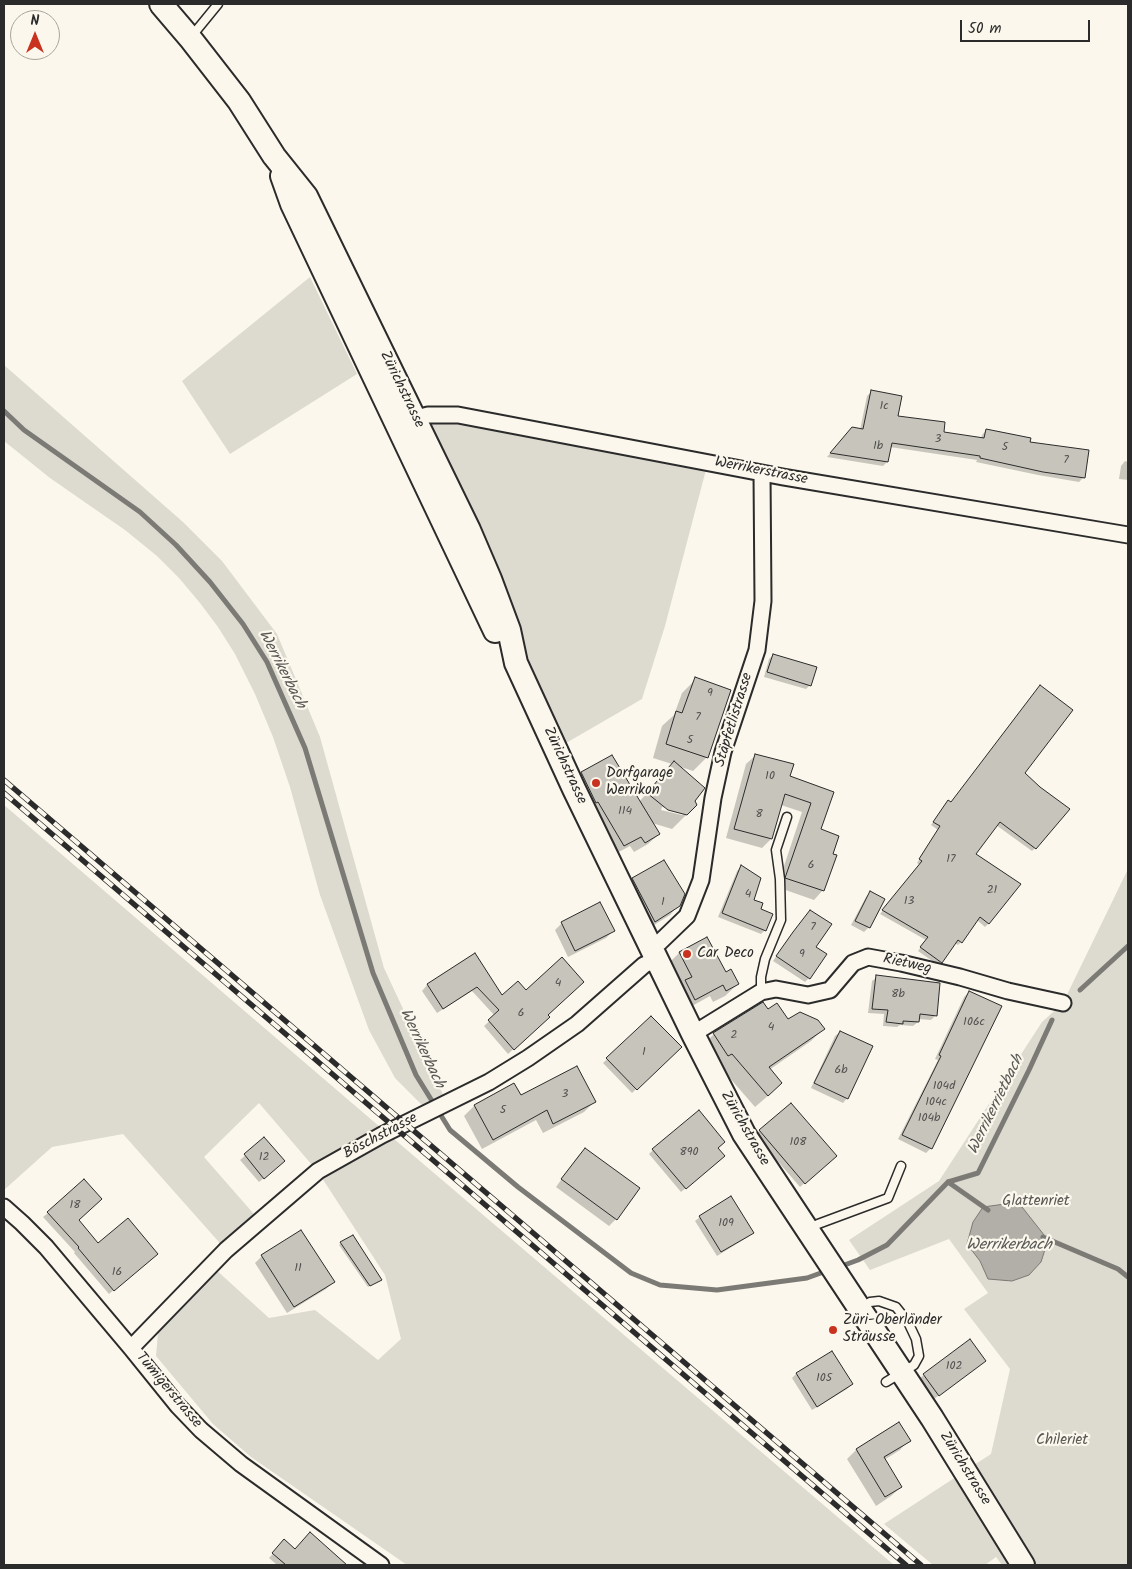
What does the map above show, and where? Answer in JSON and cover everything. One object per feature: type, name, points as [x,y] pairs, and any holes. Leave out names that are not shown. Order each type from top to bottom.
[{"type":"main road","name":"Zürichstrasse","points":[[161,4],[239,101],[274,156],[292,204],[405,421],[502,646],[516,663],[574,789],[693,1034],[744,1134],[859,1309],[894,1377],[961,1464],[1023,1565]]},
{"type":"street","name":"Werrikerstrasse","points":[[405,421],[428,415],[458,415],[762,473],[1128,535]]},
{"type":"street","name":"Stäpfetlistrasse","points":[[654,953],[660,942],[687,916],[701,880],[713,798],[723,752],[757,650],[763,601],[762,473]]},
{"type":"street","name":"Böschstrasse","points":[[132,1348],[226,1250],[318,1171],[382,1135],[489,1082],[528,1058],[577,1024],[644,965],[654,953]]},
{"type":"street","name":"Rietweg","points":[[693,1034],[761,992],[776,989],[808,995],[830,990],[853,963],[868,957],[901,963],[1008,991],[1063,1003]]},
{"type":"street","name":"Tumigerstrasse","points":[[4,1207],[46,1247],[132,1348],[178,1406],[201,1430],[240,1464],[381,1565]]},
{"type":"lane","points":[[190,38],[218,4]]},
{"type":"lane","points":[[761,992],[761,977],[781,920],[780,879],[776,850],[787,817]]},
{"type":"lane","points":[[808,1230],[818,1224],[888,1198],[901,1166]]},
{"type":"lane","points":[[859,1309],[870,1302],[879,1301],[896,1307],[908,1322],[916,1339],[919,1356],[914,1365],[894,1377]]},
{"type":"green space","points":[[310,277],[357,374],[230,454],[182,381]]},
{"type":"green space","points":[[4,365],[183,522],[222,561],[277,634],[320,737],[384,968],[447,1103],[429,1112],[395,1078],[369,1030],[320,895],[290,787],[273,737],[255,694],[235,654],[200,603],[157,556],[125,530],[50,478],[4,441]]},
{"type":"green space","points":[[428,415],[708,462],[665,626],[642,699],[554,750],[415,418]]},
{"type":"green space","points":[[4,805],[894,1565],[407,1565],[251,1457],[213,1424],[156,1356],[158,1333],[214,1268],[269,1318],[315,1310],[378,1360],[401,1339],[385,1275],[322,1178],[387,1140],[374,1129],[312,1165],[259,1103],[204,1157],[260,1221],[226,1250],[123,1134],[52,1147],[4,1190]]},
{"type":"green space","points":[[1128,869],[1128,1565],[1002,1565],[996,1557],[985,1565],[933,1565],[884,1524],[991,1454],[1010,1369],[964,1309],[988,1293],[949,1239],[870,1270],[849,1240],[939,1181],[1042,1022],[1063,1003]]},
{"type":"water","name":"Werrikerbach","points":[[1005,1204],[1022,1207],[1048,1240],[1041,1262],[1029,1275],[1012,1281],[988,1279],[980,1261],[967,1244],[973,1222],[983,1207]]},
{"type":"building","points":[[871,390],[902,396],[898,416],[945,422],[944,432],[984,438],[986,429],[1031,438],[1030,442],[1089,450],[1085,478],[1043,472],[980,458],[980,456],[892,443],[888,462],[830,453],[852,427],[863,429]]},
{"type":"building","points":[[773,654],[817,667],[811,686],[767,672]]},
{"type":"building","points":[[695,677],[731,690],[708,758],[666,744],[676,711],[682,713]]},
{"type":"building","points":[[1040,685],[1073,710],[1025,773],[1040,787],[1070,809],[1036,849],[1000,822],[976,854],[1021,884],[989,924],[980,917],[962,943],[958,940],[942,963],[920,947],[928,937],[882,910],[922,861],[919,859],[940,826],[933,822],[948,800],[951,802]]},
{"type":"building","points":[[755,754],[794,764],[790,776],[834,792],[821,829],[839,836],[833,854],[837,855],[824,891],[785,878],[811,803],[785,794],[772,839],[734,829]]},
{"type":"building","points":[[612,755],[660,834],[645,843],[641,837],[624,846],[598,802],[596,803],[581,772]]},
{"type":"building","points":[[674,761],[705,788],[695,801],[697,805],[687,815],[668,810],[647,793]]},
{"type":"building","points":[[664,860],[685,894],[680,906],[655,922],[632,878]]},
{"type":"building","points":[[741,865],[761,878],[754,900],[763,903],[761,909],[773,914],[766,931],[722,913]]},
{"type":"building","points":[[870,891],[885,899],[870,928],[855,921]]},
{"type":"building","points":[[600,902],[615,931],[575,951],[561,922]]},
{"type":"building","points":[[810,910],[832,924],[816,947],[827,954],[810,979],[776,956]]},
{"type":"building","points":[[707,937],[726,972],[731,969],[739,984],[726,991],[723,985],[695,1000],[685,980],[692,977],[679,952]]},
{"type":"building","points":[[475,953],[502,995],[518,981],[526,990],[562,957],[584,982],[514,1050],[488,1020],[499,1010],[477,987],[443,1009],[427,984]]},
{"type":"building","points":[[876,975],[940,983],[937,1016],[920,1014],[919,1022],[903,1021],[903,1024],[886,1022],[888,1010],[872,1009]]},
{"type":"building","points":[[969,991],[1002,1006],[932,1149],[902,1135],[941,1056],[939,1055]]},
{"type":"building","points":[[763,1002],[768,1009],[777,1003],[788,1019],[800,1012],[818,1020],[825,1029],[769,1067],[782,1083],[768,1096],[732,1054],[728,1056],[713,1033]]},
{"type":"building","points":[[651,1016],[682,1047],[637,1090],[606,1058]]},
{"type":"building","points":[[840,1031],[873,1046],[848,1099],[814,1083]]},
{"type":"building","points":[[577,1066],[596,1102],[553,1124],[547,1110],[493,1140],[474,1105],[514,1083],[521,1095]]},
{"type":"building","points":[[791,1103],[837,1156],[805,1184],[759,1130]]},
{"type":"building","points":[[699,1110],[725,1142],[718,1148],[725,1156],[686,1189],[652,1149]]},
{"type":"building","points":[[264,1137],[285,1161],[264,1179],[244,1154]]},
{"type":"building","points":[[585,1148],[640,1188],[617,1220],[561,1179]]},
{"type":"building","points":[[84,1179],[102,1199],[79,1220],[98,1243],[128,1218],[158,1254],[114,1291],[79,1247],[47,1212]]},
{"type":"building","points":[[731,1196],[754,1233],[721,1252],[699,1216]]},
{"type":"building","points":[[301,1230],[335,1282],[294,1307],[261,1255]]},
{"type":"building","points":[[353,1235],[382,1280],[370,1286],[340,1242]]},
{"type":"building","points":[[970,1339],[986,1361],[939,1396],[923,1374]]},
{"type":"building","points":[[832,1351],[853,1384],[817,1407],[796,1373]]},
{"type":"building","points":[[899,1422],[911,1441],[884,1457],[902,1487],[885,1497],[856,1449]]},
{"type":"building","points":[[310,1532],[347,1565],[286,1565],[272,1553],[284,1539],[295,1549]]},
{"type":"waterway","name":"Werrikerbach","points":[[4,411],[24,430],[140,512],[176,545],[210,582],[243,624],[267,662],[305,748],[373,973],[416,1075],[450,1130],[518,1187],[631,1273],[660,1285],[717,1290],[807,1278],[829,1270]]},
{"type":"waterway","name":"Werrikerrietbach","points":[[1080,990],[1128,946]]},
{"type":"waterway","name":"Werrikerrietbach","points":[[839,1267],[858,1260],[887,1245],[948,1182],[978,1173],[1052,1020]]},
{"type":"waterway","name":"Werrikerbach","points":[[948,1182],[988,1210]]},
{"type":"waterway","name":"Werrikerbach","points":[[1043,1237],[1118,1269],[1128,1277]]},
{"type":"railway","points":[[4,780],[921,1565]]},
{"type":"railway","points":[[4,793],[906,1565]]},
{"type":"place","name":"Dorfgarage Werrikon","points":[[596,783]]},
{"type":"place","name":"Car Deco","points":[[687,954]]},
{"type":"place","name":"Züri-Oberländer Sträusse","points":[[833,1330]]},
{"type":"park label","name":"Glattenriet","points":[[1036,1202]]},
{"type":"park label","name":"Chileriet","points":[[1062,1441]]}]
